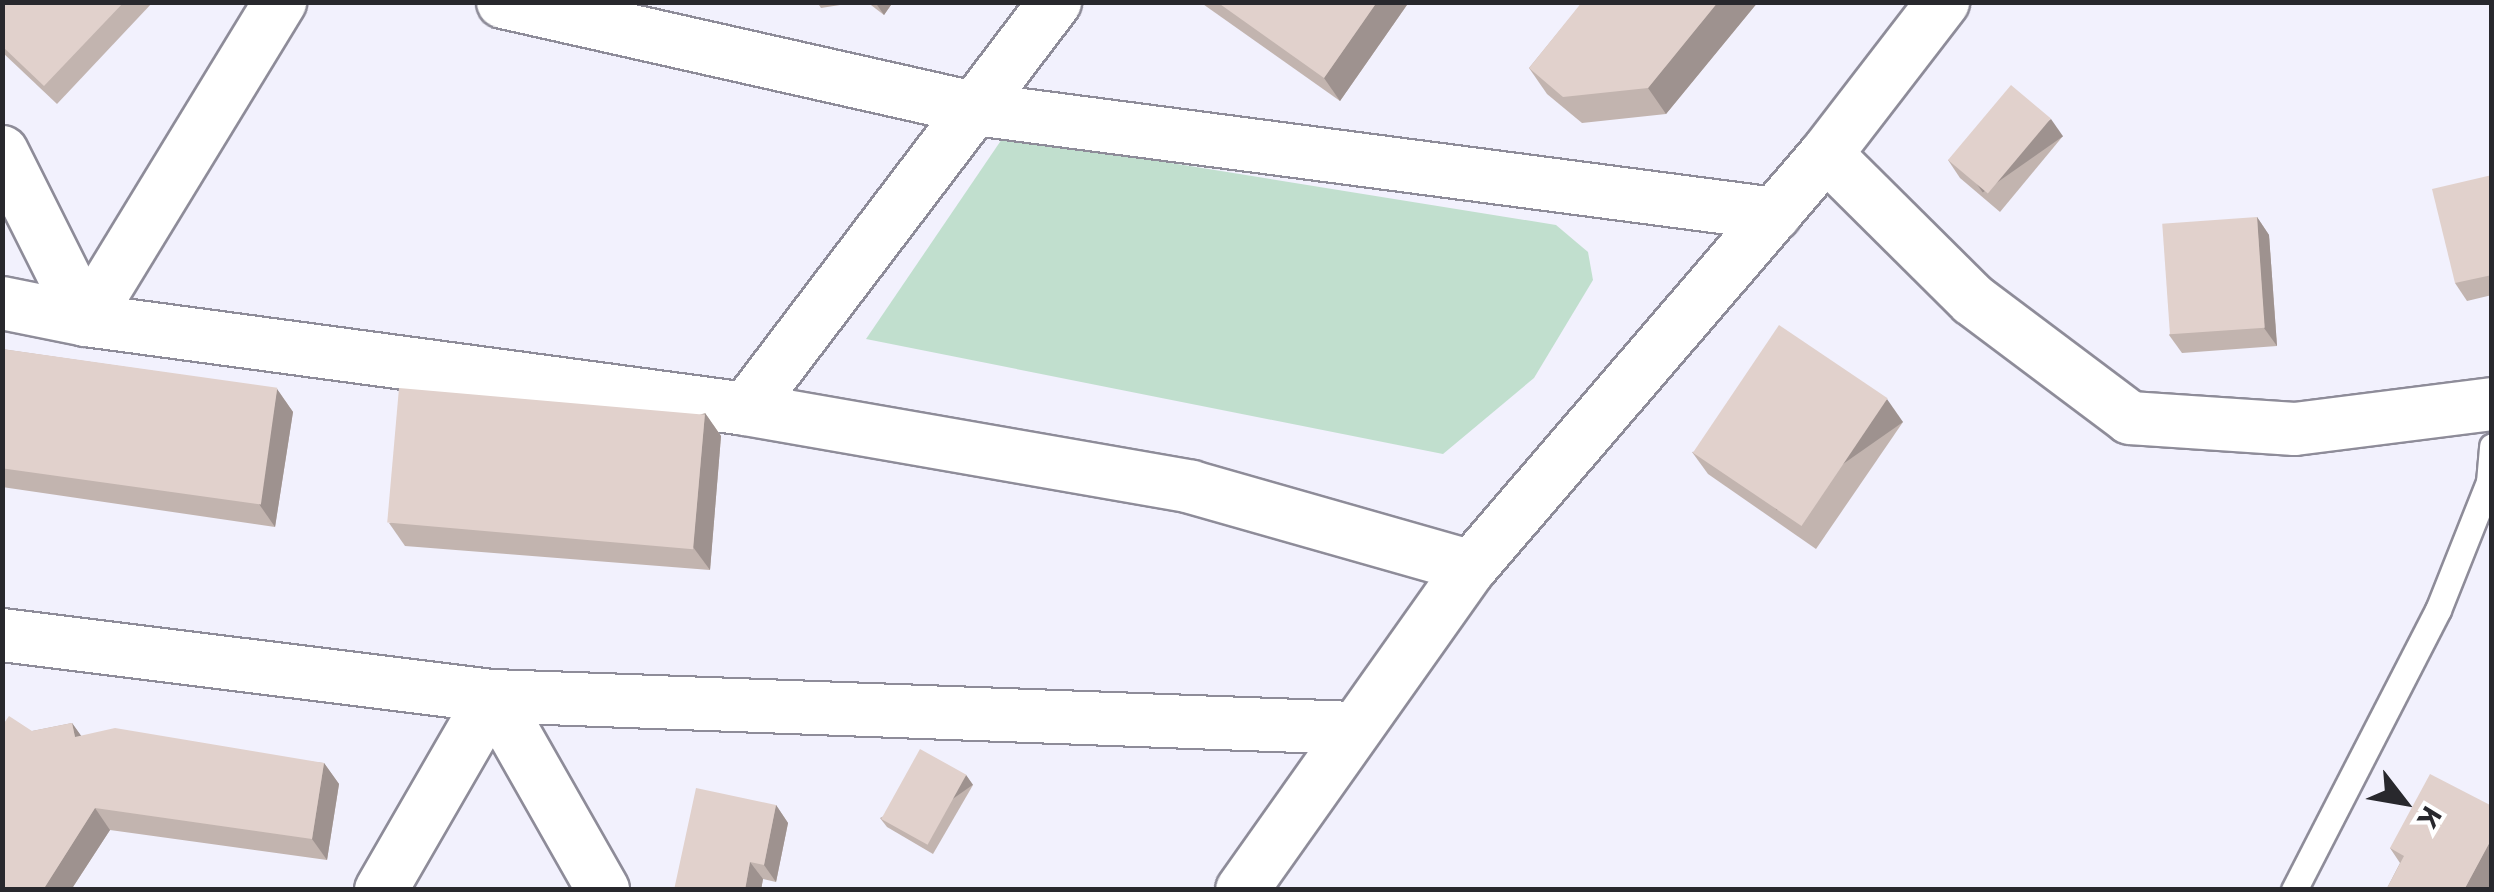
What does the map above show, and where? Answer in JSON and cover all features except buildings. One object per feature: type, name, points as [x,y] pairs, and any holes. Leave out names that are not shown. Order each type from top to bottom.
[{"type":"street","points":[[86,320],[280,2]]},
{"type":"street","points":[[503,2],[976,109],[1775,214]]},
{"type":"street","points":[[746,409],[1055,2]]},
{"type":"street","points":[[1265,881],[1356,728],[1471,567],[1826,154],[1944,2]]},
{"type":"street","points":[[2,152],[86,320]]},
{"type":"street","points":[[1826,154],[1972,300],[2130,418],[2295,428],[2492,404]]},
{"type":"street","points":[[2,302],[86,320],[746,409],[1192,487],[1471,567]]},
{"type":"street","points":[[2,635],[493,696],[1356,728]]},
{"type":"street","points":[[381,890],[493,696]]},
{"type":"street","points":[[493,696],[603,890]]},
{"type":"lane","points":[[2294,890],[2438,610],[2488,482],[2492,446]]},
{"type":"green space","points":[[1004,136],[1556,225],[1588,252],[1593,280],[1534,378],[1443,454],[866,339]]}]
